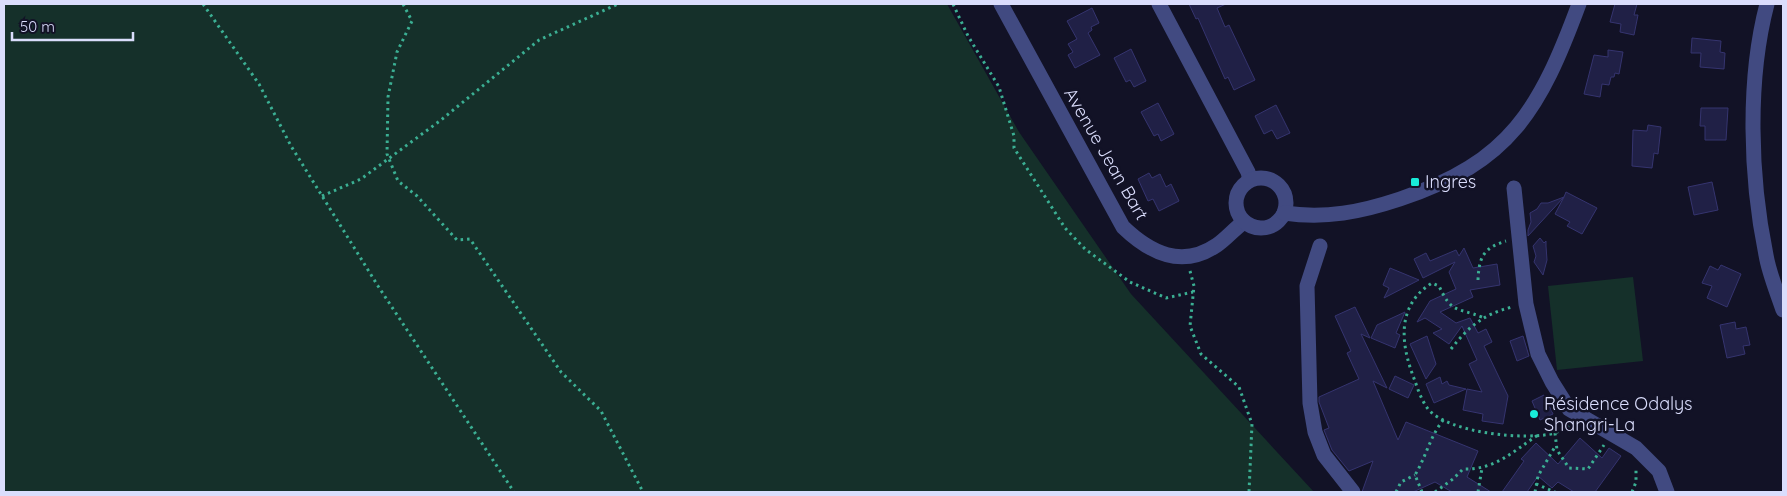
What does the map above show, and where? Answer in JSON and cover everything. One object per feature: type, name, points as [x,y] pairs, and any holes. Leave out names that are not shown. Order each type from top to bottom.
[{"type":"street","name":"Avenue Jean Bart","points":[[1000,4],[1123,227],[1155,252],[1186,256],[1204,252],[1218,244],[1244,222]]},
{"type":"street","points":[[1159,4],[1248,172],[1250,180]]},
{"type":"street","points":[[1284,213],[1310,217],[1363,211],[1426,190],[1477,164],[1510,135],[1545,87],[1579,4]]},
{"type":"street","points":[[1767,4],[1758,38],[1755,187],[1766,256],[1783,310]]},
{"type":"street","points":[[1267,179],[1281,188],[1285,196],[1284,213],[1276,224],[1257,228],[1244,222],[1239,215],[1236,199],[1239,192],[1250,180],[1267,179]]},
{"type":"street","points":[[1514,188],[1526,304],[1538,354],[1552,382],[1569,409],[1583,419],[1636,448],[1659,471],[1667,492]]},
{"type":"street","points":[[1320,246],[1307,286],[1310,403],[1315,432],[1324,455],[1353,492]]},
{"type":"path","points":[[202,4],[259,84],[291,146],[322,196],[451,400],[514,492]]},
{"type":"path","points":[[403,4],[412,21],[397,52],[388,97],[387,154],[398,181],[418,196],[457,240],[470,239],[561,372],[601,411],[643,492]]},
{"type":"path","points":[[322,196],[361,179],[389,159],[441,120],[538,40],[618,4]]},
{"type":"path","points":[[953,4],[968,36],[999,87],[1014,136],[1014,148],[1066,228],[1085,249],[1130,282],[1166,298],[1193,292]]},
{"type":"path","points":[[1478,280],[1478,262],[1490,246],[1519,237]]},
{"type":"path","points":[[1186,256],[1194,286],[1190,326],[1201,354],[1239,387],[1252,424],[1248,492]]},
{"type":"path","points":[[1482,317],[1455,310],[1445,298],[1439,286],[1432,283],[1417,292],[1406,316],[1404,342],[1408,362],[1428,409],[1452,424],[1488,434],[1513,436],[1555,433],[1583,419]]},
{"type":"path","points":[[1451,349],[1482,317],[1494,311],[1526,304]]},
{"type":"path","points":[[1396,492],[1401,482],[1415,475],[1424,461],[1433,432],[1444,419]]},
{"type":"path","points":[[1555,433],[1557,450],[1569,468],[1588,469],[1611,435]]},
{"type":"path","points":[[1435,492],[1463,469],[1482,468],[1493,465],[1541,434]]},
{"type":"path","points":[[1534,492],[1538,476],[1556,445]]},
{"type":"path","points":[[1478,492],[1482,468]]},
{"type":"path","points":[[1415,475],[1422,492]]},
{"type":"path","points":[[1536,484],[1555,492]]},
{"type":"green space","points":[[4,4],[947,4],[1019,132],[1131,294],[1314,492],[4,492]]},
{"type":"green space","points":[[1633,277],[1643,361],[1557,370],[1548,286]]},
{"type":"building","points":[[1189,4],[1226,4],[1217,8],[1225,27],[1229,25],[1255,80],[1234,90],[1228,77],[1225,79],[1198,18],[1196,19]]},
{"type":"building","points":[[1615,4],[1637,4],[1634,15],[1638,15],[1634,35],[1620,32],[1621,24],[1610,22]]},
{"type":"building","points":[[1092,8],[1099,23],[1091,27],[1092,30],[1088,33],[1100,55],[1075,68],[1068,55],[1073,52],[1068,44],[1077,39],[1067,21]]},
{"type":"building","points":[[1692,38],[1721,41],[1720,52],[1725,53],[1724,69],[1700,67],[1701,53],[1691,53]]},
{"type":"building","points":[[1131,49],[1146,81],[1134,87],[1130,80],[1126,82],[1114,58]]},
{"type":"building","points":[[1608,50],[1623,52],[1619,74],[1615,73],[1614,77],[1611,77],[1609,85],[1602,84],[1600,97],[1584,94],[1594,55],[1608,57]]},
{"type":"building","points":[[1158,103],[1174,134],[1161,141],[1158,134],[1154,136],[1141,112]]},
{"type":"building","points":[[1276,105],[1290,133],[1277,139],[1272,130],[1264,134],[1255,116]]},
{"type":"building","points":[[1701,108],[1728,108],[1726,140],[1705,140],[1705,126],[1700,126]]},
{"type":"building","points":[[1648,125],[1661,127],[1658,154],[1654,153],[1652,168],[1632,166],[1633,130],[1647,131]]},
{"type":"building","points":[[1149,173],[1152,178],[1160,174],[1166,187],[1171,184],[1179,201],[1159,211],[1153,199],[1148,201],[1138,179]]},
{"type":"building","points":[[1712,182],[1718,210],[1694,215],[1688,187]]},
{"type":"building","points":[[1566,192],[1597,208],[1582,234],[1567,226],[1570,222],[1555,214]]},
{"type":"building","points":[[1564,197],[1528,236],[1531,222],[1530,213],[1537,209],[1541,203],[1548,203]]},
{"type":"building","points":[[1540,238],[1544,243],[1546,241],[1547,260],[1543,275],[1534,262],[1536,256],[1533,246]]},
{"type":"building","points":[[1464,248],[1473,268],[1497,264],[1500,285],[1470,290],[1473,297],[1440,312],[1456,323],[1470,318],[1478,333],[1486,329],[1492,342],[1484,346],[1508,396],[1503,424],[1482,421],[1483,414],[1463,410],[1467,389],[1482,392],[1469,364],[1477,360],[1462,326],[1449,344],[1433,333],[1442,329],[1425,318],[1417,322],[1430,301],[1456,289],[1449,272],[1455,262],[1423,278],[1414,259],[1426,253],[1430,261],[1456,250],[1459,256]]},
{"type":"building","points":[[1721,265],[1741,274],[1727,307],[1707,298],[1712,286],[1702,283],[1710,266],[1718,270]]},
{"type":"building","points":[[1390,268],[1419,280],[1384,298],[1389,288],[1383,285]]},
{"type":"building","points":[[1355,307],[1370,338],[1361,334],[1387,388],[1373,381],[1398,440],[1406,422],[1478,451],[1467,477],[1491,492],[1452,492],[1435,482],[1413,492],[1362,492],[1373,461],[1349,471],[1332,450],[1324,430],[1329,428],[1319,402],[1319,397],[1359,379],[1347,353],[1351,351],[1335,316]]},
{"type":"building","points":[[1405,312],[1396,333],[1400,335],[1395,348],[1371,338],[1377,325]]},
{"type":"building","points":[[1735,322],[1736,329],[1746,327],[1750,345],[1743,346],[1745,354],[1727,358],[1720,325]]},
{"type":"building","points":[[1427,336],[1436,364],[1426,379],[1410,344]]},
{"type":"building","points":[[1523,336],[1529,356],[1517,361],[1510,341]]},
{"type":"building","points":[[1395,376],[1414,385],[1408,398],[1389,389]]},
{"type":"building","points":[[1440,377],[1442,384],[1447,381],[1449,385],[1466,389],[1434,403],[1426,384]]},
{"type":"building","points":[[1544,395],[1553,414],[1540,420],[1532,401]]},
{"type":"building","points":[[1580,438],[1602,458],[1609,448],[1621,456],[1595,492],[1574,492],[1558,482],[1552,488],[1538,476],[1527,492],[1502,492],[1524,461],[1521,459],[1536,443],[1558,464]]},
{"type":"place","name":"Ingres","points":[[1415,182]]},
{"type":"place","name":"Résidence Odalys Shangri-La","points":[[1534,414]]}]
